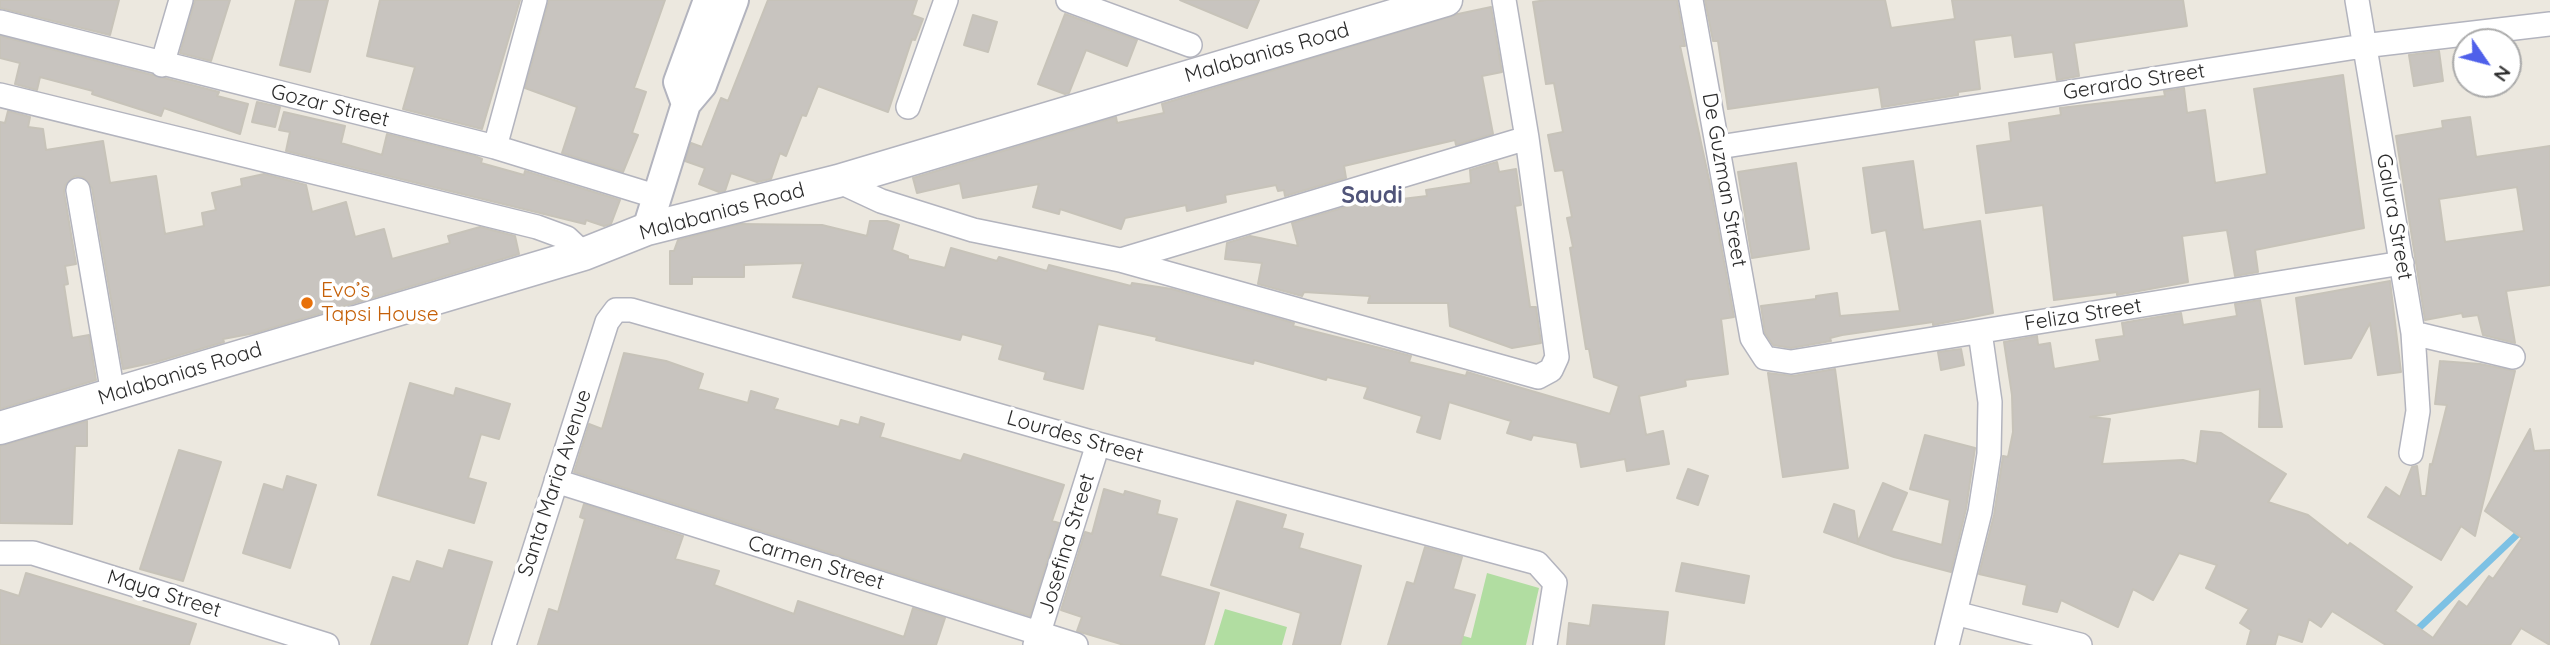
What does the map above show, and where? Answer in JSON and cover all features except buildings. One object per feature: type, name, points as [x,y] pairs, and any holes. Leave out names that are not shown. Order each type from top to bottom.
[{"type":"main road","name":"Malabanias Road","points":[[0,428],[584,254],[647,229],[838,181],[1447,0]]},
{"type":"street","points":[[162,65],[181,0]]},
{"type":"street","points":[[495,146],[535,0]]},
{"type":"street","points":[[686,104],[678,82],[708,0]]},
{"type":"street","points":[[647,229],[686,104],[702,85],[734,0]]},
{"type":"street","points":[[908,107],[946,0]]},
{"type":"street","points":[[1068,0],[1190,45]]},
{"type":"street","points":[[838,181],[881,201],[973,230],[1121,260],[1538,377],[1552,370],[1557,357],[1527,138],[1504,0]]},
{"type":"street","name":"De Guzman Street","points":[[1691,0],[1752,338],[1765,358]]},
{"type":"street","name":"Galura Street","points":[[2357,0],[2413,333],[2418,411],[2411,453]]},
{"type":"street","name":"Gozar Street","points":[[0,22],[162,65],[495,146],[658,197]]},
{"type":"street","name":"Gerardo Street","points":[[1718,147],[2363,46],[2550,24]]},
{"type":"street","points":[[0,95],[537,227],[567,238],[584,254]]},
{"type":"street","points":[[1121,260],[1527,138]]},
{"type":"street","points":[[78,190],[113,394]]},
{"type":"street","name":"Feliza Street","points":[[1765,358],[1791,362],[2402,263]]},
{"type":"street","name":"Lourdes Street","points":[[607,321],[616,310],[631,310],[1098,444],[1537,563],[1548,571],[1555,583],[1545,645]]},
{"type":"street","name":"Santa Maria Avenue","points":[[504,645],[607,321]]},
{"type":"street","points":[[1947,645],[1980,512],[1989,454],[1990,402],[1980,332]]},
{"type":"street","points":[[2413,333],[2512,357]]},
{"type":"street","name":"Josefina Street","points":[[1037,639],[1098,444]]},
{"type":"street","name":"Carmen Street","points":[[556,481],[1037,639],[1076,645]]},
{"type":"street","name":"Maya Street","points":[[0,553],[33,554],[327,645]]},
{"type":"street","points":[[1955,613],[2080,645]]},
{"type":"green space","points":[[1487,573],[1539,588],[1526,645],[1450,645],[1446,631],[1471,638]]},
{"type":"green space","points":[[1225,609],[1287,627],[1282,645],[1214,645]]},
{"type":"waterway","points":[[2401,645],[2523,529]]},
{"type":"place","name":"Evo’s Tapsi House","points":[[307,303]]},
{"type":"district","name":"Saudi","points":[[1372,196]]}]
